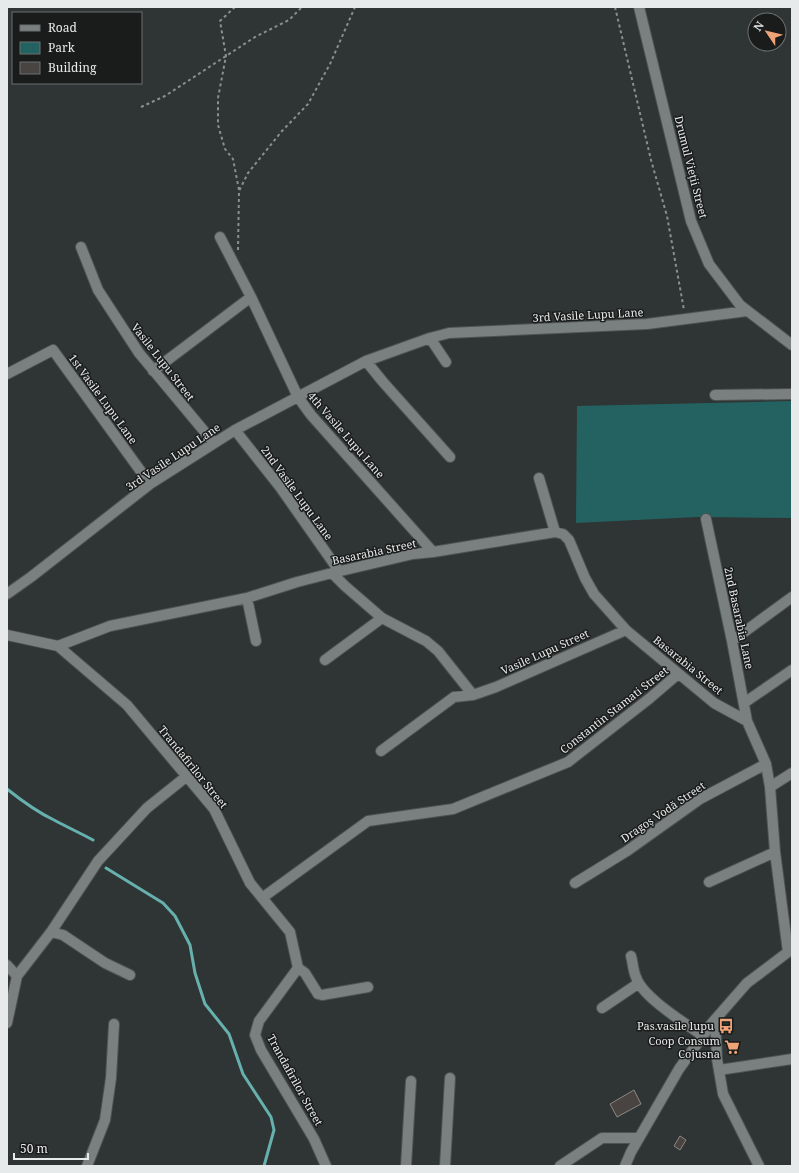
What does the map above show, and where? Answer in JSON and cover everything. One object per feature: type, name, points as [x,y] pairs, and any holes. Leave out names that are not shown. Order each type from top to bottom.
[{"type":"street","name":"Drumul Vieții Street","points":[[639,7],[691,221],[709,264],[740,305],[792,345]]},
{"type":"street","name":"4th Vasile Lupu Lane","points":[[220,237],[251,297],[298,397],[310,415],[433,552]]},
{"type":"street","name":"Vasile Lupu Street","points":[[81,247],[98,290],[104,301],[139,353],[214,443]]},
{"type":"street","points":[[154,371],[251,297]]},
{"type":"street","name":"3rd Vasile Lupu Lane","points":[[7,594],[150,484],[235,430],[366,361],[430,338],[449,333],[647,324],[747,311]]},
{"type":"street","points":[[430,338],[446,362]]},
{"type":"street","name":"1st Vasile Lupu Lane","points":[[7,374],[53,350],[150,484]]},
{"type":"street","points":[[366,361],[450,457]]},
{"type":"street","points":[[715,395],[792,394]]},
{"type":"street","name":"2nd Vasile Lupu Lane","points":[[235,430],[280,487],[336,572]]},
{"type":"street","points":[[539,478],[555,532]]},
{"type":"street","name":"2nd Basarabia Lane","points":[[706,519],[732,641],[747,721]]},
{"type":"street","name":"Basarabia Street","points":[[58,646],[110,626],[247,598],[297,582],[413,554],[555,532],[563,534],[569,540],[585,578],[594,594],[626,630],[714,703],[747,721]]},
{"type":"street","points":[[336,572],[344,586],[382,618],[426,641],[438,652],[473,695]]},
{"type":"street","points":[[732,641],[792,597]]},
{"type":"street","points":[[247,598],[256,641]]},
{"type":"street","points":[[325,660],[382,618]]},
{"type":"street","name":"Vasile Lupu Street","points":[[381,751],[454,697],[473,695],[496,687],[626,630]]},
{"type":"street","points":[[7,635],[58,646]]},
{"type":"street","name":"Trandafirilor Street","points":[[58,646],[127,705],[214,809],[250,883],[290,932],[298,968],[305,972],[318,994],[322,995],[368,987]]},
{"type":"street","points":[[744,703],[792,670]]},
{"type":"street","name":"Constantin Stamati Street","points":[[262,898],[368,821],[453,809],[568,762],[650,698],[678,674]]},
{"type":"street","points":[[625,1166],[639,1138],[679,1069],[715,1020],[746,983],[790,950],[775,852],[770,787],[766,764],[747,721]]},
{"type":"street","name":"Dragoș Vodă Street","points":[[575,882],[627,851],[700,799],[766,764]]},
{"type":"street","points":[[770,787],[792,773]]},
{"type":"street","points":[[7,1023],[17,976],[51,932],[98,861],[146,808],[187,776]]},
{"type":"street","points":[[709,882],[775,852]]},
{"type":"street","points":[[51,932],[63,935],[105,963],[130,975]]},
{"type":"street","points":[[631,956],[636,979],[644,990],[660,1005],[703,1036]]},
{"type":"street","points":[[7,965],[17,976]]},
{"type":"street","name":"Trandafirilor Street","points":[[298,968],[259,1021],[256,1035],[262,1050],[314,1139],[326,1166]]},
{"type":"street","points":[[602,1008],[639,983]]},
{"type":"street","points":[[715,1020],[719,1070],[723,1094],[759,1166]]},
{"type":"street","points":[[87,1166],[105,1120],[111,1078],[114,1024]]},
{"type":"street","points":[[719,1070],[792,1059]]},
{"type":"street","points":[[446,1166],[450,1078]]},
{"type":"street","points":[[406,1166],[406,1144],[411,1081]]},
{"type":"street","points":[[560,1166],[602,1138],[639,1138]]},
{"type":"path","points":[[235,7],[220,21],[226,56],[218,98],[218,125],[225,149],[233,159],[239,191],[238,272]]},
{"type":"path","points":[[142,107],[165,96],[256,37],[289,20],[302,7]]},
{"type":"path","points":[[239,191],[248,173],[282,131],[308,104],[330,64],[355,7]]},
{"type":"path","points":[[615,7],[651,160],[667,216],[686,319]]},
{"type":"green space","points":[[792,401],[792,518],[697,517],[576,523],[577,406]]},
{"type":"building","points":[[634,1090],[641,1104],[617,1117],[610,1104]]},
{"type":"building","points":[[680,1136],[686,1140],[680,1150],[674,1146]]},
{"type":"waterway","points":[[7,789],[42,813],[93,840]]},
{"type":"waterway","points":[[106,868],[163,903],[175,916],[190,945],[195,973],[205,1004],[229,1034],[243,1074],[271,1117],[274,1130],[264,1166]]},
{"type":"place","name":"Pas.vasile lupu","points":[[726,1026]]},
{"type":"place","name":"Coop Consum Cojusna","points":[[732,1047]]}]
